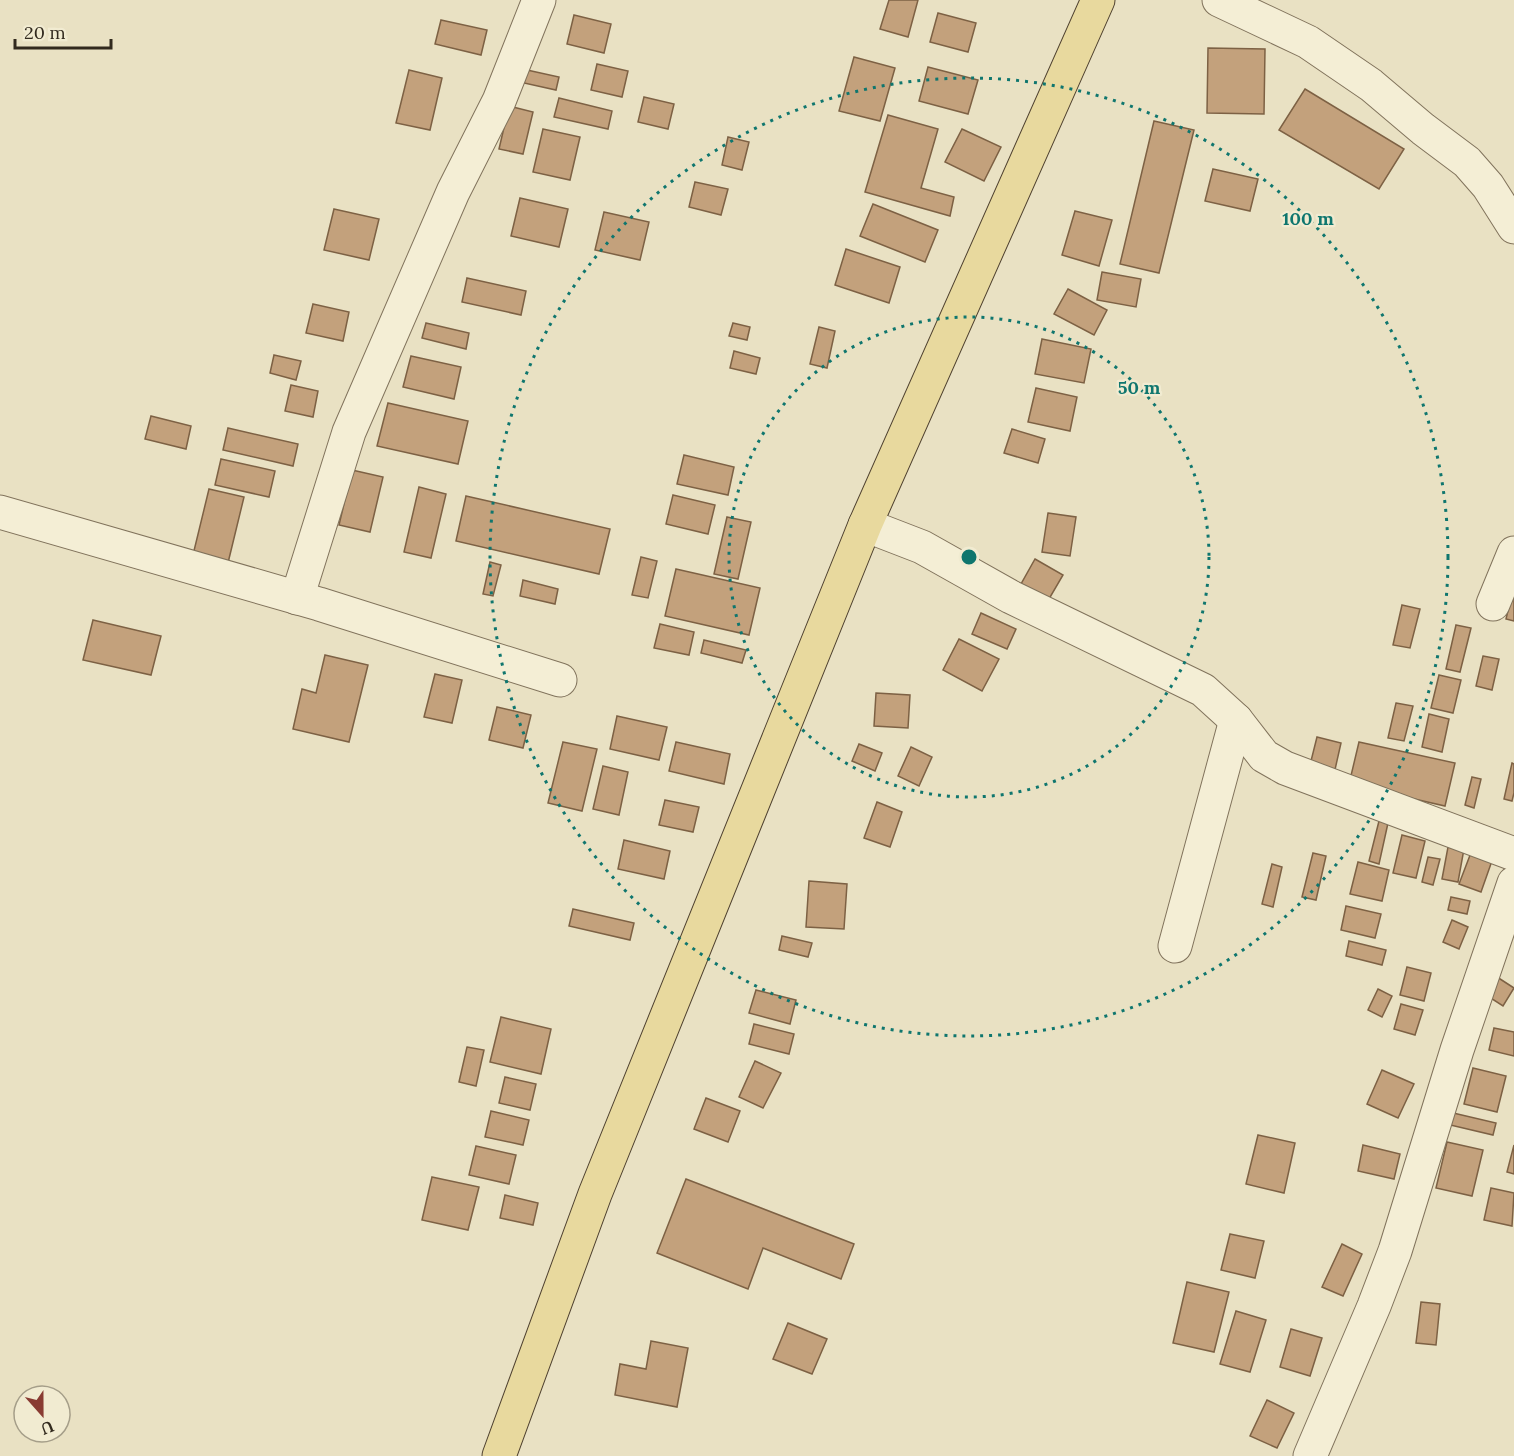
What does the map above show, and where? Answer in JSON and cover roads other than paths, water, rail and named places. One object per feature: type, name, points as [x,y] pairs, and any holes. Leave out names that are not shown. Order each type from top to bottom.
[{"type":"main road","points":[[499,1456],[595,1194],[864,525],[1098,0]]},
{"type":"street","points":[[297,598],[349,432],[453,192],[499,100],[539,0]]},
{"type":"street","points":[[1219,0],[1308,42],[1371,85],[1467,162],[1488,186],[1514,227]]},
{"type":"street","points":[[0,512],[319,604],[560,680]]},
{"type":"street","points":[[864,525],[922,547],[1011,597],[1203,690],[1236,720],[1264,756],[1285,768],[1514,854]]},
{"type":"street","points":[[1493,604],[1514,554]]},
{"type":"street","points":[[1175,946],[1236,720]]},
{"type":"street","points":[[1310,1456],[1395,1251],[1454,1061],[1514,883]]}]
